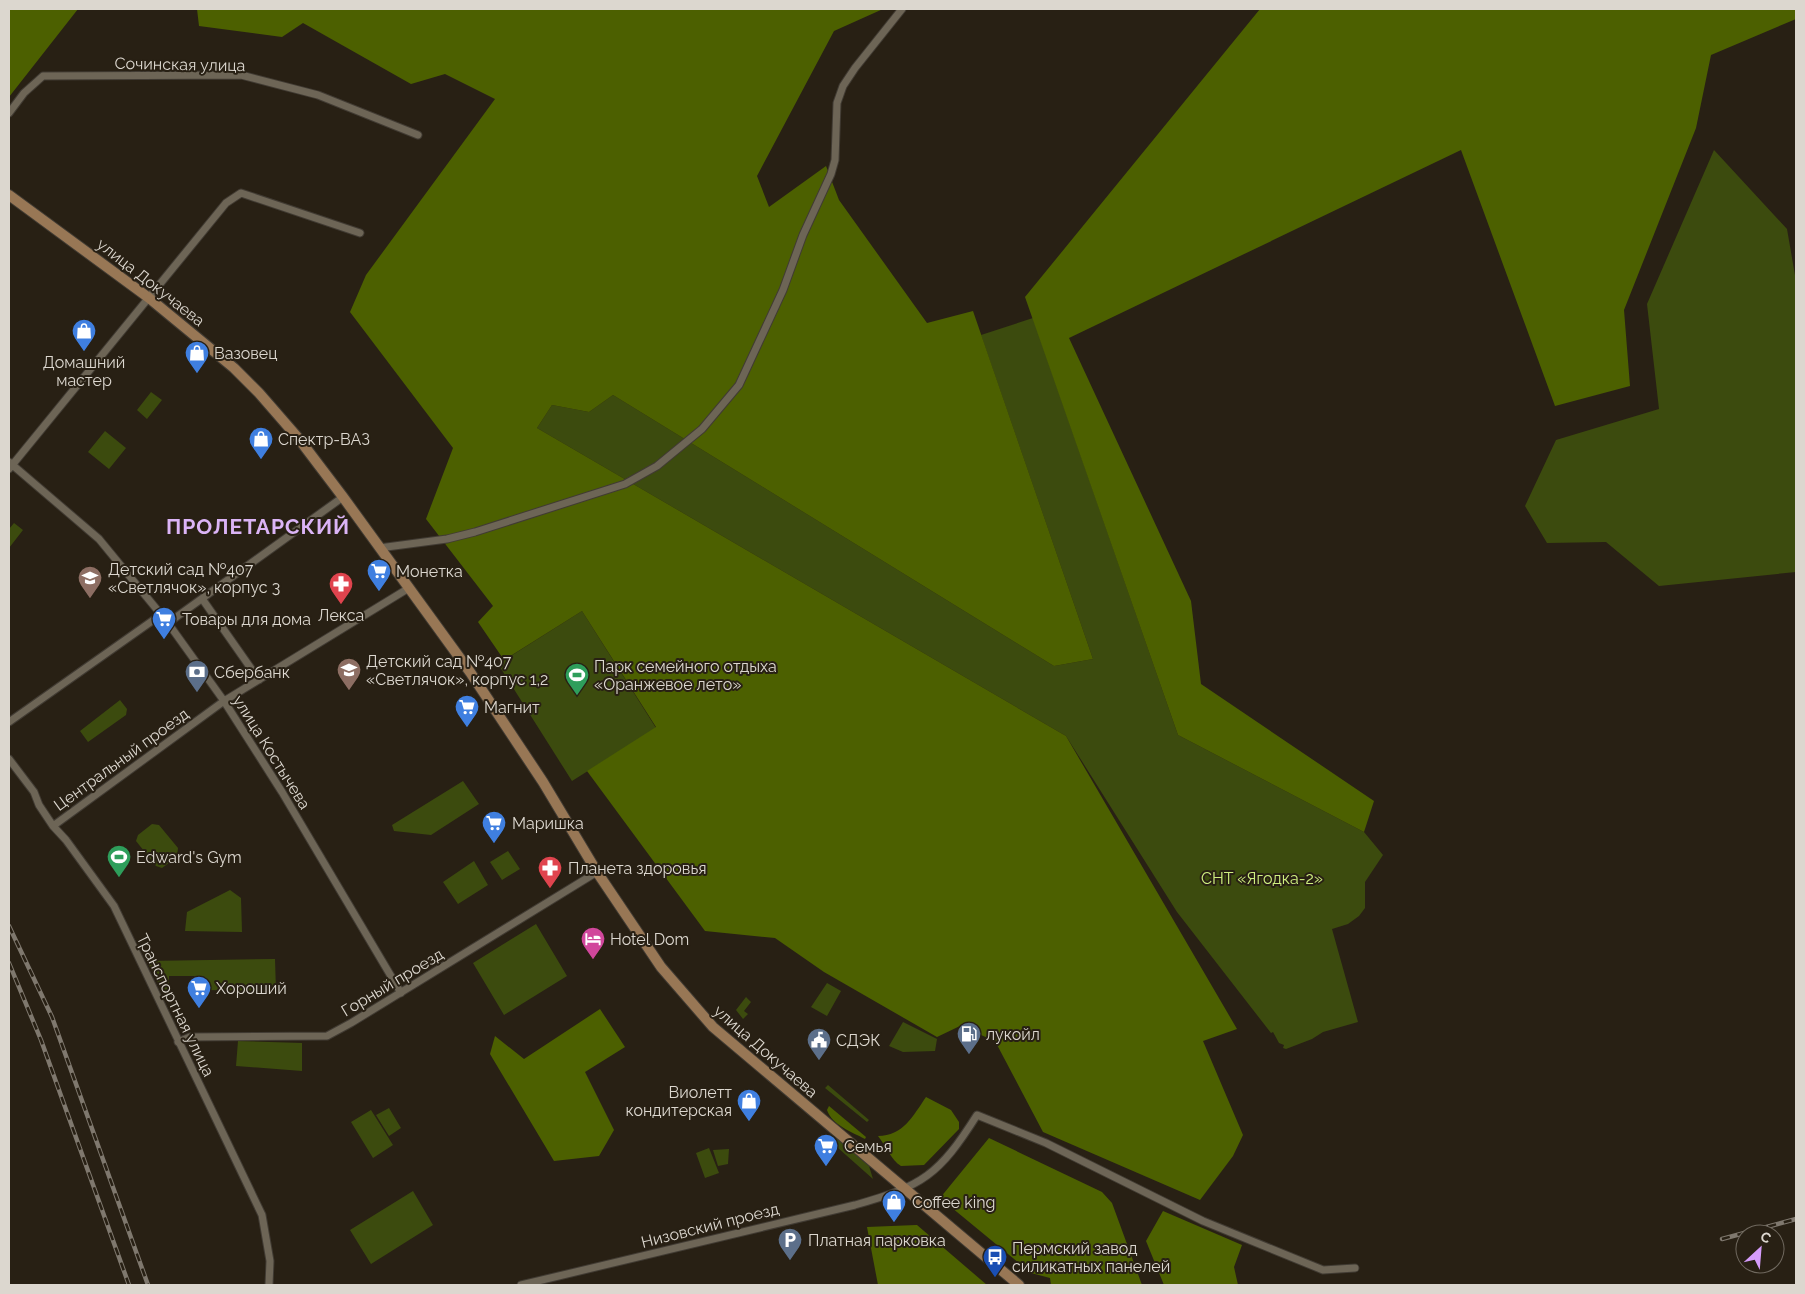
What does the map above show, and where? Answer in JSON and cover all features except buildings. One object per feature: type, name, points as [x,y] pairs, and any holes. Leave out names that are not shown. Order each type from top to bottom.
[{"type":"main road","name":"улица Докучаева","points":[[9,195],[149,298],[246,380],[299,439],[495,708],[544,782],[597,872],[661,967],[713,1027],[1019,1285]]},
{"type":"street","points":[[379,548],[447,539],[475,532],[625,484],[657,466],[702,429],[739,385],[783,290],[803,235],[831,174],[835,160],[837,103],[843,86],[902,9]]},
{"type":"street","name":"Сочинская улица","points":[[9,113],[24,93],[43,76],[241,75],[318,95],[418,135]]},
{"type":"street","points":[[10,465],[226,203],[241,193],[360,233]]},
{"type":"street","name":"улица Костычева","points":[[10,465],[99,539],[162,614],[224,701],[282,792],[401,993]]},
{"type":"street","points":[[168,623],[203,600],[343,497]]},
{"type":"street","name":"Центральный проезд","points":[[53,826],[224,701],[409,588]]},
{"type":"street","points":[[203,600],[259,680]]},
{"type":"street","points":[[9,722],[162,614]]},
{"type":"street","name":"Транспортная улица","points":[[9,759],[34,792],[39,805],[53,826],[66,840],[114,906],[262,1215],[270,1261],[269,1285]]},
{"type":"street","name":"Горный проезд","points":[[178,1042],[190,1037],[326,1036],[351,1024],[597,872]]},
{"type":"street","name":"Низовский проезд","points":[[521,1285],[855,1205],[906,1189],[924,1179],[938,1168],[962,1138],[977,1115],[1046,1143],[1203,1221],[1315,1267],[1323,1270],[1355,1268]]},
{"type":"green space","points":[[9,9],[78,9],[9,97]]},
{"type":"green space","points":[[197,9],[883,9],[834,31],[757,176],[769,207],[826,166],[839,200],[927,323],[973,311],[1093,659],[1054,666],[613,395],[589,412],[552,405],[537,428],[1066,736],[1237,1029],[1203,1041],[1243,1135],[1233,1156],[1200,1200],[1043,1132],[995,1041],[960,1026],[937,1037],[824,972],[775,938],[705,931],[587,771],[656,727],[582,611],[504,660],[478,622],[493,606],[426,519],[453,448],[350,312],[366,275],[495,99],[445,74],[411,84],[303,23],[282,37],[199,26]]},
{"type":"green space","points":[[1260,9],[1796,9],[1796,19],[1711,55],[1696,128],[1624,310],[1630,386],[1555,406],[1461,150],[1069,338],[1191,601],[1201,684],[1374,801],[1364,832],[1178,735],[1025,297]]},
{"type":"green space","points":[[1714,150],[1787,229],[1796,281],[1796,572],[1659,586],[1606,542],[1547,543],[1525,506],[1556,440],[1659,409],[1647,304]]},
{"type":"green space","name":"СНТ «Ягодка-2»","points":[[1033,318],[1178,735],[1364,832],[1383,855],[1365,882],[1365,908],[1359,916],[1348,924],[1332,929],[1358,1022],[1323,1032],[1312,1039],[1286,1049],[1283,1048],[1284,1045],[1279,1043],[1273,1032],[1271,1033],[1177,912],[1066,736],[537,428],[552,405],[589,412],[613,395],[1054,666],[1093,659],[981,335]]},
{"type":"green space","points":[[151,392],[162,400],[147,419],[137,410]]},
{"type":"green space","points":[[105,431],[126,448],[109,469],[88,452]]},
{"type":"green space","points":[[14,523],[23,530],[9,548],[9,529]]},
{"type":"green space","name":"Парк семейного отдыха «Оранжевое лето»","points":[[582,611],[656,728],[572,781],[498,664]]},
{"type":"green space","points":[[120,700],[127,709],[126,715],[88,742],[80,731]]},
{"type":"green space","points":[[463,781],[479,804],[431,835],[394,831],[392,825]]},
{"type":"green space","points":[[152,824],[159,825],[178,848],[177,857],[162,868],[156,866],[136,841],[138,835]]},
{"type":"green space","points":[[508,851],[520,869],[502,880],[490,862]]},
{"type":"green space","points":[[474,861],[488,885],[458,904],[443,882]]},
{"type":"green space","points":[[230,890],[241,898],[242,932],[185,931],[187,912]]},
{"type":"green space","points":[[536,924],[567,976],[504,1015],[473,963]]},
{"type":"green space","points":[[275,959],[276,991],[205,990],[204,976],[169,976],[169,991],[162,991],[147,961]]},
{"type":"green space","points":[[827,983],[841,991],[827,1016],[811,1007]]},
{"type":"green space","points":[[746,997],[751,1002],[744,1011],[748,1014],[743,1019],[736,1010]]},
{"type":"green space","points":[[600,1009],[625,1047],[585,1072],[614,1130],[599,1156],[554,1161],[490,1054],[495,1036],[524,1059]]},
{"type":"green space","points":[[903,1022],[937,1039],[935,1051],[903,1052],[889,1046]]},
{"type":"green space","points":[[238,1041],[302,1043],[302,1071],[236,1066]]},
{"type":"green space","points":[[828,1085],[869,1120],[867,1122],[825,1088]]},
{"type":"green space","points":[[926,1097],[951,1110],[959,1122],[959,1129],[924,1165],[901,1166],[891,1157],[878,1136],[894,1133],[901,1129],[912,1118]]},
{"type":"green space","points":[[829,1106],[866,1137],[865,1139],[843,1128],[833,1120],[827,1110]]},
{"type":"green space","points":[[389,1108],[401,1128],[389,1136],[376,1115]]},
{"type":"green space","points":[[371,1110],[393,1145],[373,1158],[351,1122]]},
{"type":"green space","points":[[836,1138],[869,1166],[873,1179],[829,1140]]},
{"type":"green space","points":[[989,1138],[1102,1192],[1112,1203],[1142,1285],[1051,1285],[1050,1278],[1031,1273],[940,1198]]},
{"type":"green space","points":[[709,1148],[719,1173],[705,1178],[696,1153]]},
{"type":"green space","points":[[729,1149],[728,1164],[718,1166],[713,1150]]},
{"type":"green space","points":[[413,1191],[433,1225],[371,1264],[350,1230]]},
{"type":"green space","points":[[1163,1211],[1242,1245],[1234,1267],[1238,1285],[1164,1285],[1146,1241]]},
{"type":"green space","points":[[917,1225],[987,1285],[878,1285],[867,1227]]},
{"type":"railway","points":[[9,926],[52,1017],[148,1285]]},
{"type":"railway","points":[[9,963],[41,1040],[129,1285]]},
{"type":"railway","points":[[1722,1239],[1796,1219]]},
{"type":"place","name":"Домашний мастер","points":[[84,352]]},
{"type":"place","name":"Вазовец","points":[[197,374]]},
{"type":"place","name":"Спектр-ВАЗ","points":[[261,460]]},
{"type":"place","name":"Монетка","points":[[379,592]]},
{"type":"place","name":"Детский сад №407 «Светлячок», корпус 3","points":[[90,599]]},
{"type":"place","name":"Лекса","points":[[341,605]]},
{"type":"place","name":"Товары для дома","points":[[164,640]]},
{"type":"place","name":"Детский сад №407 «Светлячок», корпус 1,2","points":[[349,691]]},
{"type":"place","name":"Сбербанк","points":[[197,693]]},
{"type":"place","name":"Парк семейного отдыха «Оранжевое лето»","points":[[577,696]]},
{"type":"place","name":"Магнит","points":[[467,728]]},
{"type":"place","name":"Маришка","points":[[494,844]]},
{"type":"place","name":"Edward's Gym","points":[[119,878]]},
{"type":"place","name":"Планета здоровья","points":[[550,889]]},
{"type":"place","name":"Hotel Dom","points":[[593,960]]},
{"type":"place","name":"Хороший","points":[[199,1009]]},
{"type":"place","name":"лукойл","points":[[969,1055]]},
{"type":"place","name":"СДЭК","points":[[819,1061]]},
{"type":"place","name":"Виолетт кондитерская","points":[[749,1122]]},
{"type":"place","name":"Семья","points":[[826,1167]]},
{"type":"place","name":"Coffee king","points":[[894,1223]]},
{"type":"place","name":"Платная парковка","points":[[790,1261]]},
{"type":"place","name":"Пермский завод силикатных панелей","points":[[995,1278]]},
{"type":"district","name":"ПРОЛЕТАРСКИЙ","points":[[258,527]]}]
